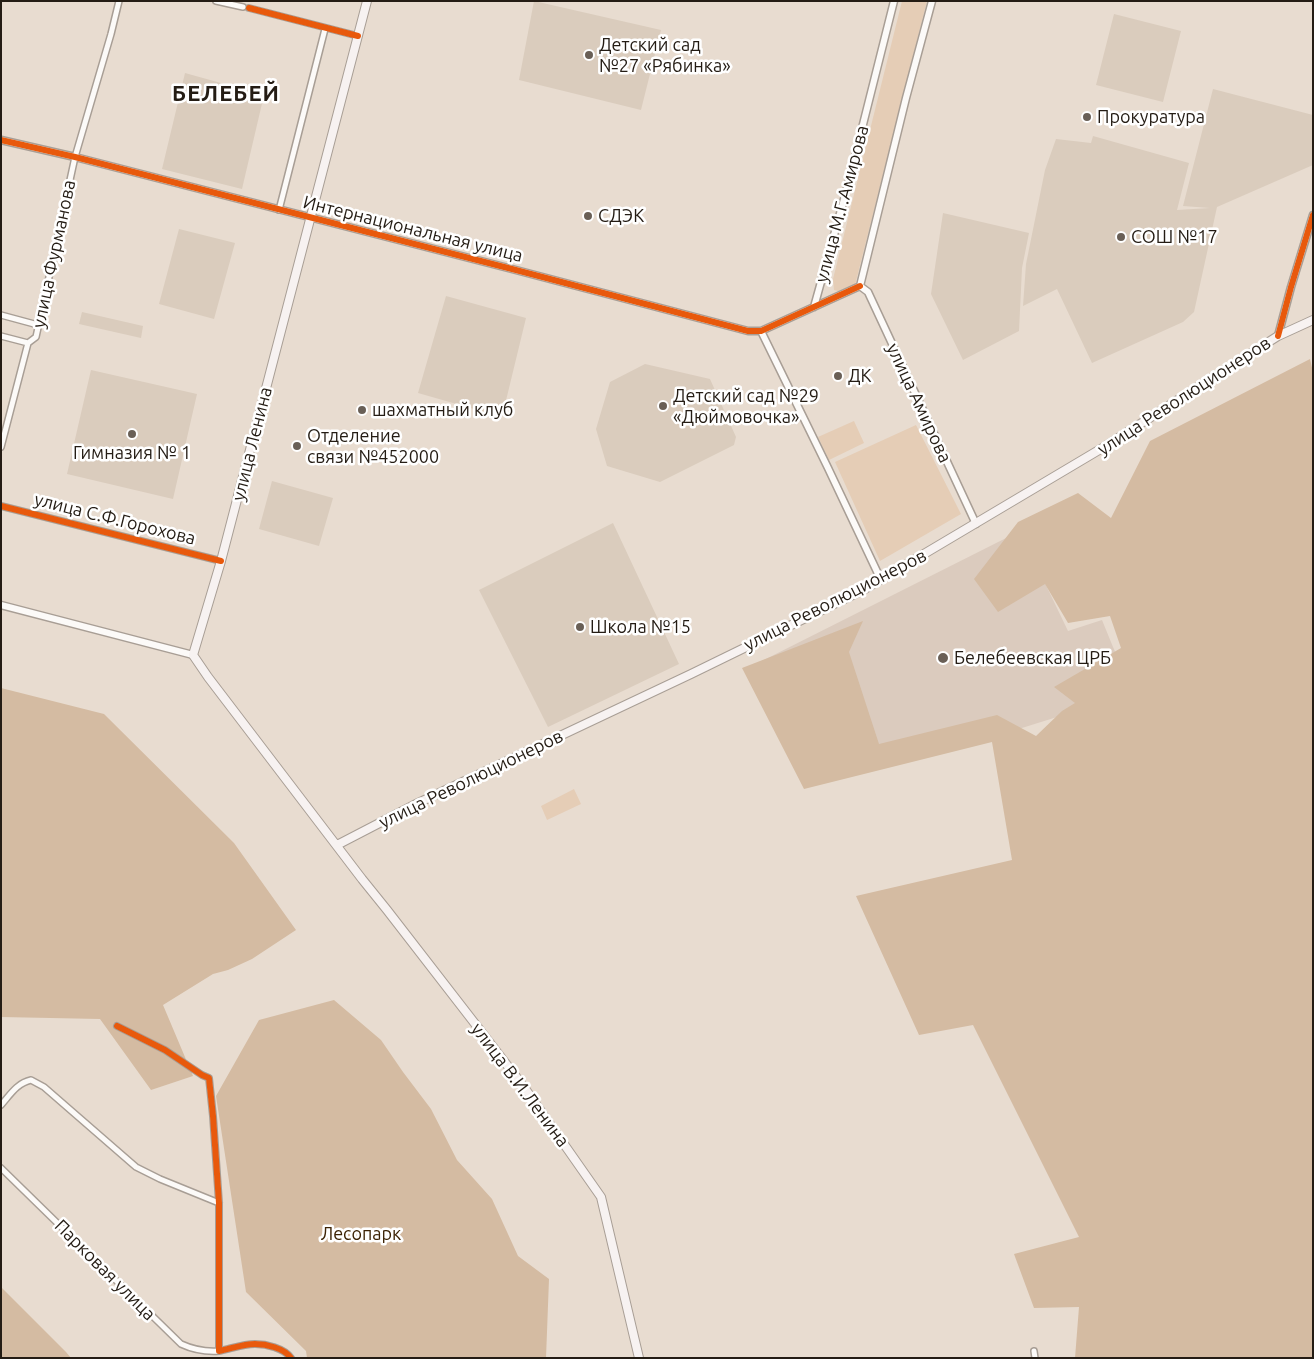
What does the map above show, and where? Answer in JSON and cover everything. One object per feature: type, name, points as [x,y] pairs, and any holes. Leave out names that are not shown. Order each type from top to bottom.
[{"type":"main road","name":"улица Ленина","points":[[193,654],[221,562],[367,1]]},
{"type":"main road","name":"улица Революционеров","points":[[337,845],[418,803],[692,674],[880,580],[1104,447],[1278,336],[1313,320]]},
{"type":"main road","points":[[193,654],[214,685],[337,845]]},
{"type":"main road","name":"улица В.И.Ленина","points":[[337,845],[524,1087],[601,1197],[640,1358]]},
{"type":"street","name":"улица Фурманова","points":[[1,447],[28,343],[36,337],[75,157],[119,1]]},
{"type":"street","points":[[216,1],[243,7]]},
{"type":"street","name":"улица М.Г.Амирова","points":[[814,307],[894,1]]},
{"type":"street","name":"улица М.Г.Амирова","points":[[814,307],[860,286],[932,1]]},
{"type":"street","points":[[249,8],[358,36]]},
{"type":"street","points":[[279,210],[325,29]]},
{"type":"street","name":"Интернациональная улица","points":[[1,140],[75,157],[748,332],[761,331],[814,307]]},
{"type":"street","points":[[1278,336],[1313,215]]},
{"type":"street","name":"улица Амирова","points":[[860,286],[868,292],[976,524]]},
{"type":"street","points":[[1,316],[38,325]]},
{"type":"street","points":[[761,331],[880,580]]},
{"type":"street","points":[[1,336],[28,343]]},
{"type":"street","name":"улица С.Ф.Горохова","points":[[1,506],[221,562]]},
{"type":"street","points":[[1,605],[193,654]]},
{"type":"street","points":[[117,1026],[165,1050],[209,1078],[219,1202],[219,1351]]},
{"type":"street","points":[[1,1106],[18,1086],[24,1081],[31,1080],[44,1087],[136,1167],[160,1179],[219,1202]]},
{"type":"street","name":"Парковая улица","points":[[1,1168],[181,1344],[207,1355],[254,1344],[274,1347],[290,1355],[291,1358]]},
{"type":"street","points":[[1034,1351],[1035,1358]]},
{"type":"shaded area","name":"Детский сад №27 «Рябинка»","points":[[534,1],[661,30],[641,110],[519,80]]},
{"type":"shaded area","points":[[902,1],[927,1],[855,285],[844,293],[834,290],[833,279]]},
{"type":"shaded area","points":[[1114,14],[1181,31],[1163,102],[1096,85]]},
{"type":"shaded area","points":[[185,73],[264,95],[242,189],[162,169]]},
{"type":"shaded area","name":"СОШ №17","points":[[1213,89],[1313,115],[1313,165],[1217,207],[1194,312],[1183,322],[1092,363],[1057,289],[1023,306],[1026,264],[1045,170],[1056,139],[1091,143],[1093,136],[1189,163],[1177,210],[1210,208],[1183,206]]},
{"type":"shaded area","points":[[943,213],[1029,233],[1022,268],[1019,331],[963,360],[931,294]]},
{"type":"shaded area","points":[[179,229],[235,243],[214,319],[159,304]]},
{"type":"shaded area","points":[[446,296],[526,318],[502,417],[418,393]]},
{"type":"shaded area","points":[[82,312],[143,326],[141,338],[79,324]]},
{"type":"shaded area","name":"Детский сад №29 «Дюймовочка»","points":[[645,364],[710,379],[736,437],[734,445],[660,482],[607,466],[596,429],[610,382]]},
{"type":"shaded area","name":"Гимназия № 1","points":[[91,370],[197,394],[173,499],[67,474]]},
{"type":"shaded area","points":[[854,421],[864,443],[829,460],[818,437]]},
{"type":"shaded area","points":[[916,425],[961,514],[880,561],[835,462]]},
{"type":"shaded area","points":[[272,481],[333,498],[319,546],[259,529]]},
{"type":"shaded area","name":"Школа №15","points":[[613,523],[679,664],[548,727],[479,590]]},
{"type":"shaded area","name":"Белебеевская ЦРБ","points":[[1020,531],[1068,631],[1102,620],[1134,693],[1009,732],[804,787],[746,669]]},
{"type":"shaded area","points":[[574,789],[581,804],[547,820],[541,806]]},
{"type":"green space","points":[[1310,359],[1313,372],[1313,1358],[1075,1358],[1079,1307],[1034,1308],[1014,1254],[1079,1237],[973,1025],[919,1035],[856,896],[1012,860],[992,742],[804,789],[742,668],[863,621],[849,652],[879,744],[997,715],[1036,736],[1062,711],[1075,703],[1054,687],[1121,648],[1110,616],[1068,623],[1045,584],[998,612],[974,579],[1018,522],[1078,493],[1111,518],[1150,441]]},
{"type":"green space","points":[[1,688],[104,714],[234,843],[296,930],[252,959],[228,970],[213,974],[163,1005],[193,1076],[151,1090],[100,1019],[1,1017]]},
{"type":"green space","name":"Лесопарк","points":[[334,1000],[381,1040],[431,1109],[457,1160],[492,1199],[518,1256],[549,1279],[546,1358],[307,1358],[306,1351],[246,1292],[216,1096],[259,1020]]},
{"type":"green space","points":[[1,1287],[66,1352],[71,1358],[1,1358]]},
{"type":"cycle path","points":[[249,8],[358,36]]},
{"type":"cycle path","points":[[1,140],[75,157],[748,331],[761,331],[860,286]]},
{"type":"cycle path","points":[[1278,336],[1313,215]]},
{"type":"cycle path","points":[[1,506],[221,561]]},
{"type":"cycle path","points":[[117,1026],[165,1050],[209,1078],[219,1203],[219,1351],[259,1344],[279,1349],[291,1358]]},
{"type":"place","name":"Детский сад №27 «Рябинка»","points":[[589,55]]},
{"type":"place","name":"Прокуратура","points":[[1087,117]]},
{"type":"place","name":"СДЭК","points":[[588,216]]},
{"type":"place","name":"СОШ №17","points":[[1121,237]]},
{"type":"place","name":"ДК","points":[[838,376]]},
{"type":"place","name":"Детский сад №29 «Дюймовочка»","points":[[663,406]]},
{"type":"place","name":"шахматный клуб","points":[[362,410]]},
{"type":"place","name":"Гимназия № 1","points":[[132,434]]},
{"type":"place","name":"Отделение связи №452000","points":[[297,446]]},
{"type":"place","name":"Школа №15","points":[[580,627]]},
{"type":"place","name":"Белебеевская ЦРБ","points":[[943,658]]},
{"type":"district","name":"БЕЛЕБЕЙ","points":[[226,94]]}]
